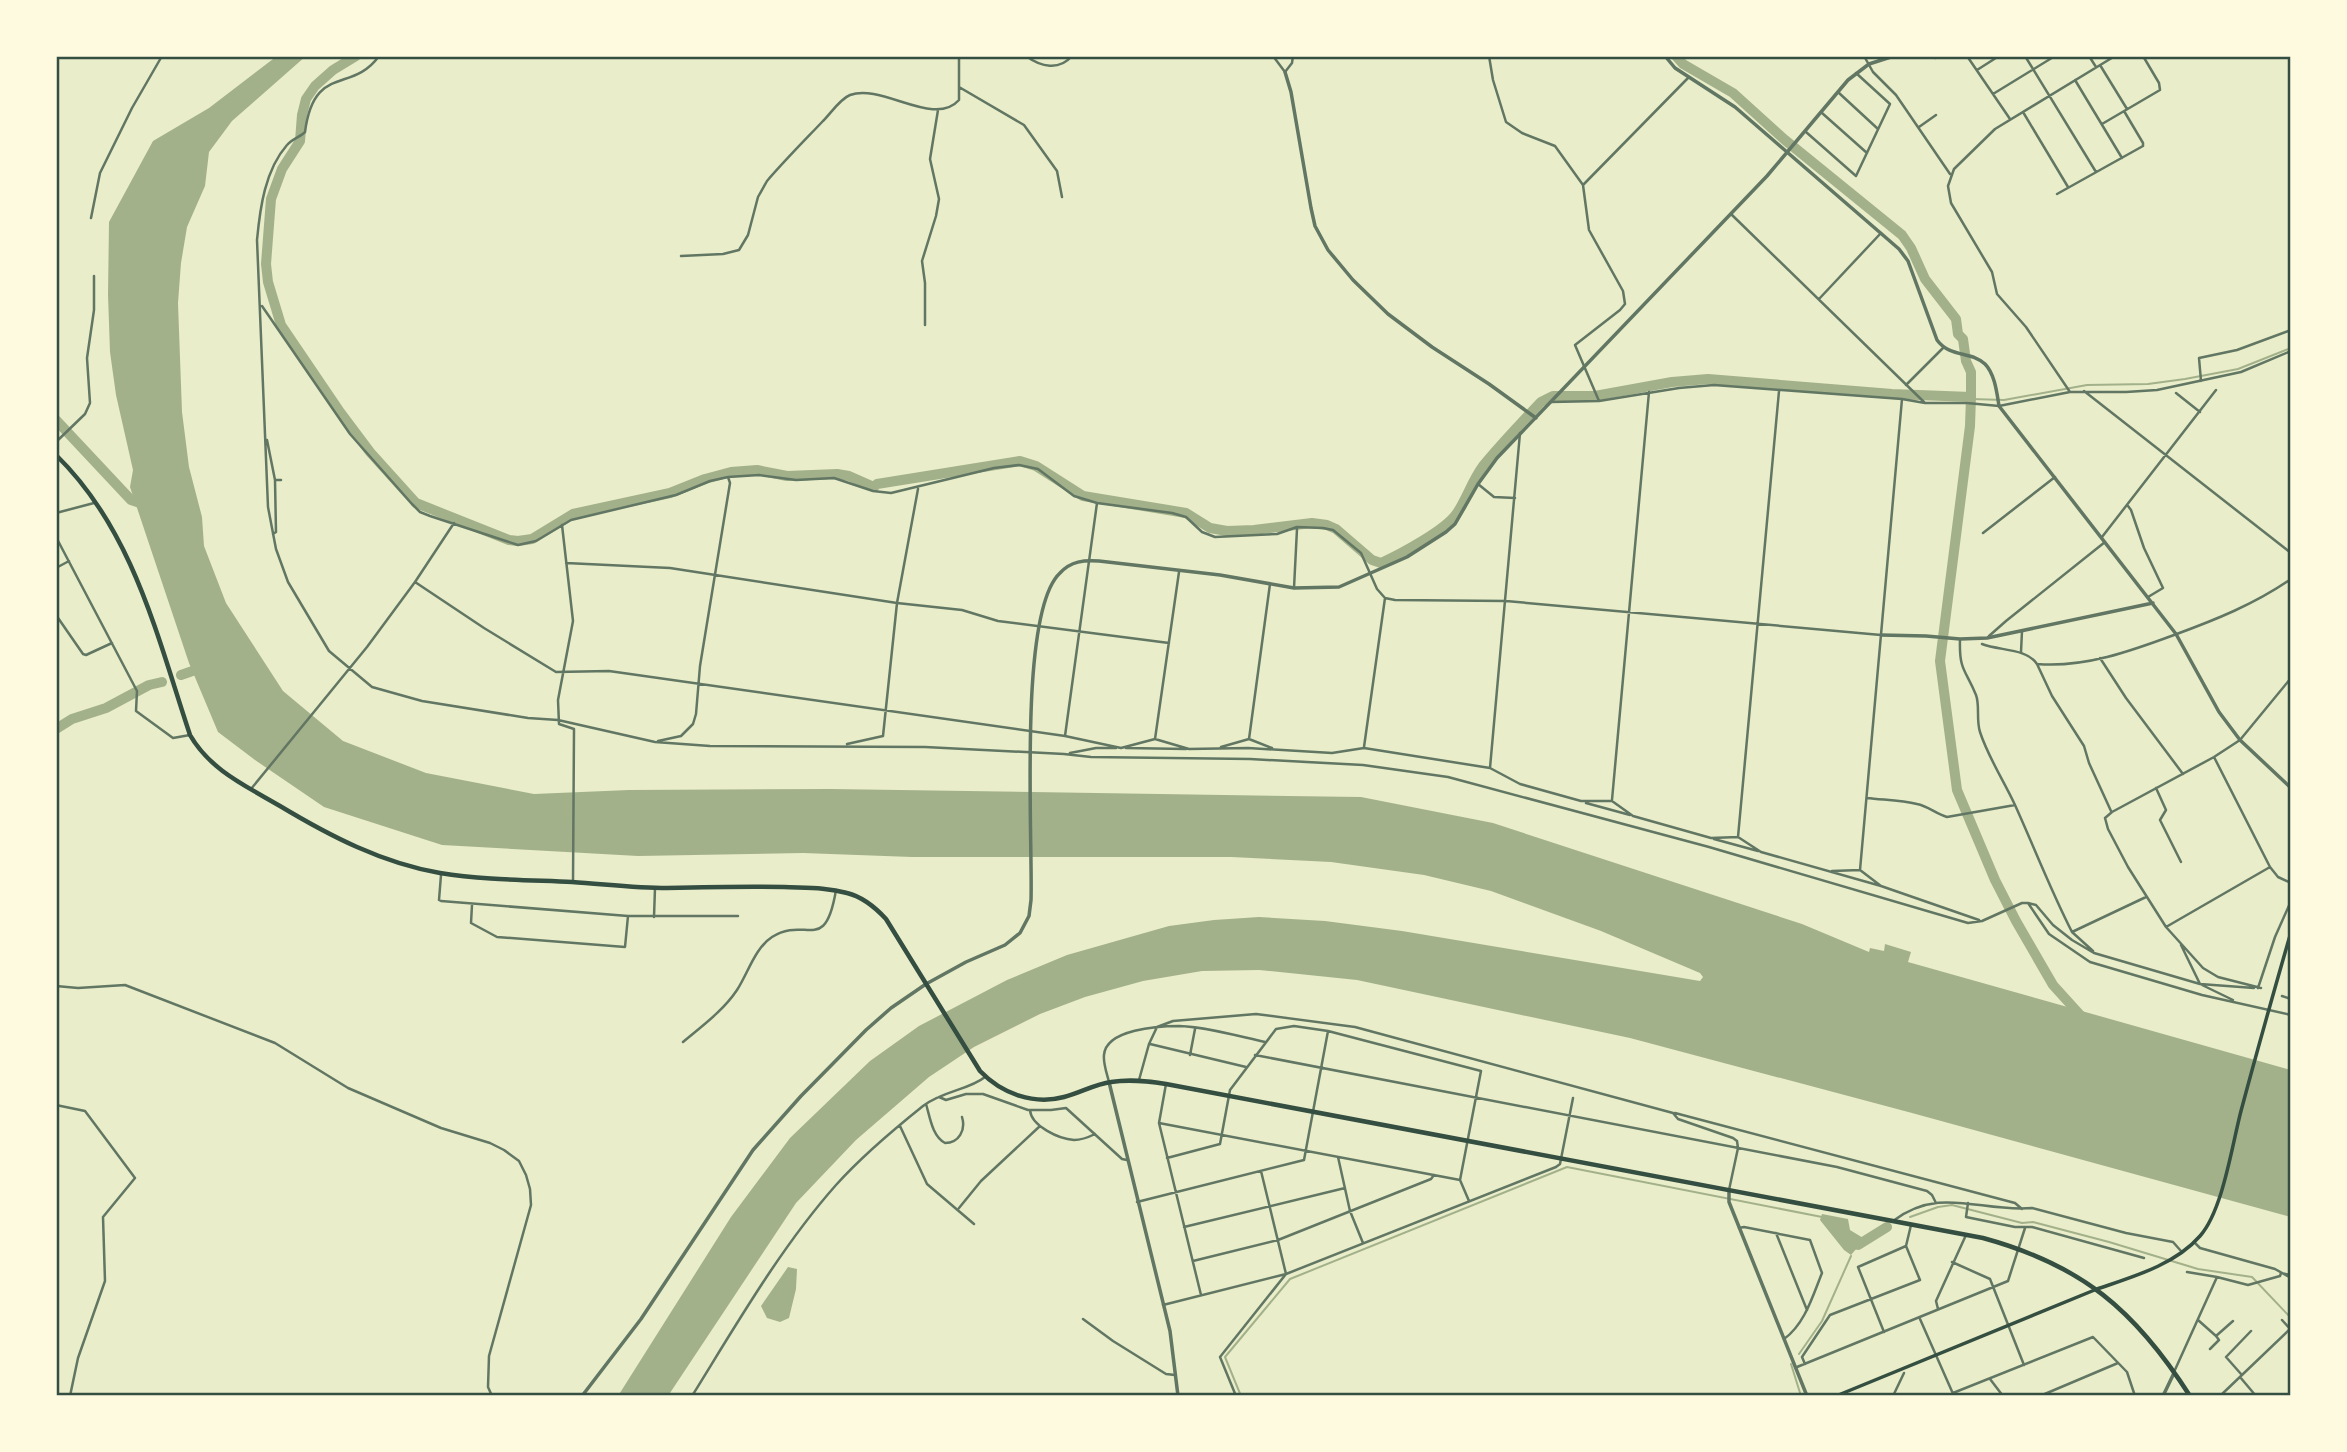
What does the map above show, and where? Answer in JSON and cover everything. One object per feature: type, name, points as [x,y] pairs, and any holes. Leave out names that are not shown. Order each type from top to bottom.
[{"type":"highway","points":[[56,455],[97,502],[122,544],[138,581],[190,735],[197,747],[214,765],[307,822],[361,849],[398,863],[441,873],[508,880],[573,880],[655,888],[762,887],[850,894],[878,910],[886,919],[980,1071],[1005,1091],[1044,1100],[1063,1097],[1109,1082],[1139,1080],[1166,1084],[1966,1235],[2019,1249],[2056,1265],[2097,1289],[2134,1321],[2151,1340],[2190,1396]]},
{"type":"main road","points":[[1839,1395],[2097,1289],[2140,1274],[2182,1252],[2201,1235],[2216,1208],[2291,932]]},
{"type":"street","points":[[91,218],[100,173],[132,108],[162,56]]},
{"type":"street","points":[[379,56],[357,75],[323,88],[309,109],[305,132],[289,143],[276,162],[262,199],[257,240],[268,507],[273,534],[281,565],[296,599],[329,652],[372,687],[422,701],[528,718],[558,720],[654,742],[710,746],[971,749],[1091,757],[1250,759],[1363,765],[1448,777],[1696,843],[1968,923],[1982,921],[2022,903],[2036,905],[2053,925],[2094,953],[2200,984],[2238,1003]]},
{"type":"street","points":[[681,256],[723,254],[739,250],[748,235],[758,197],[767,181],[847,96],[867,93],[938,110],[955,105],[959,100],[959,56]]},
{"type":"street","points":[[1027,56],[1035,63],[1056,67],[1066,63],[1072,56]]},
{"type":"street","points":[[1273,56],[1285,72],[1291,92],[1315,226],[1328,250],[1353,280],[1398,322],[1536,418]]},
{"type":"street","points":[[1285,72],[1292,63],[1293,56]]},
{"type":"street","points":[[1489,56],[1493,80],[1506,122],[1531,137],[1555,146],[1583,185],[1589,230],[1623,291],[1625,304],[1620,310],[1575,345],[1599,401]]},
{"type":"street","points":[[1665,56],[1675,68],[1735,107],[1789,151],[1899,248],[1908,261],[1937,340],[1943,348],[1985,364],[1990,371],[1999,406],[2176,634],[2219,712],[2240,740],[2291,788]]},
{"type":"street","points":[[1864,56],[1873,72],[1889,85],[1950,174]]},
{"type":"street","points":[[582,1396],[641,1318],[753,1150],[801,1096],[891,1008],[926,984],[1005,945],[1020,933],[1028,916],[1032,879],[1031,731],[1035,653],[1039,625],[1055,578],[1072,564],[1089,561],[1220,575],[1294,588],[1339,587],[1408,557],[1455,524],[1497,458],[1731,214],[1856,73],[1869,64],[1894,56]]},
{"type":"street","points":[[1931,56],[1942,56]]},
{"type":"street","points":[[1967,56],[2010,119]]},
{"type":"street","points":[[1977,70],[1999,56]]},
{"type":"street","points":[[2025,56],[2096,172]]},
{"type":"street","points":[[1993,94],[2055,56]]},
{"type":"street","points":[[2089,56],[2096,67]]},
{"type":"street","points":[[2070,392],[2026,327],[1997,294],[1992,272],[1951,203],[1948,186],[1950,174],[1996,129],[2115,56]]},
{"type":"street","points":[[2102,124],[2160,90],[2159,83],[2143,56]]},
{"type":"street","points":[[2057,194],[2143,146],[2100,65]]},
{"type":"street","points":[[1806,132],[1856,176],[1890,104],[1856,73]]},
{"type":"street","points":[[1583,185],[1688,77]]},
{"type":"street","points":[[2075,80],[2122,158]]},
{"type":"street","points":[[959,87],[1024,125],[1052,161],[1057,171],[1062,197]]},
{"type":"street","points":[[1839,93],[1878,129]]},
{"type":"street","points":[[925,325],[922,261],[939,199],[930,159],[938,110]]},
{"type":"street","points":[[2023,112],[2068,187]]},
{"type":"street","points":[[1822,113],[1867,153]]},
{"type":"street","points":[[1919,127],[1936,115]]},
{"type":"street","points":[[1731,214],[1925,403]]},
{"type":"street","points":[[1819,299],[1881,233]]},
{"type":"street","points":[[56,442],[78,422],[90,404],[87,358],[93,320],[94,276]]},
{"type":"street","points":[[260,304],[361,449],[420,512],[518,545],[536,541],[562,525],[586,515],[676,495],[710,481],[728,477],[760,475],[796,480],[835,478],[882,493],[918,488],[994,468],[1019,465],[1038,469],[1074,496],[1097,503],[1186,517],[1214,537],[1277,534],[1297,527],[1333,530],[1361,553],[1377,589],[1385,598],[1395,600],[1506,601],[1881,635],[1957,639],[1986,638],[2153,603]]},
{"type":"street","points":[[2202,382],[2199,358],[2237,350],[2291,330]]},
{"type":"street","points":[[1906,384],[1943,348]]},
{"type":"street","points":[[1551,402],[1599,401],[1649,392],[1714,386],[1902,399],[1925,403],[1999,406],[2070,392],[2157,390],[2202,382],[2241,372],[2291,351]]},
{"type":"street","points":[[2101,538],[2216,390]]},
{"type":"street","points":[[1738,837],[1779,391]]},
{"type":"street","points":[[2084,391],[2291,553]]},
{"type":"street","points":[[1612,801],[1649,392]]},
{"type":"street","points":[[2176,393],[2200,412]]},
{"type":"street","points":[[1860,870],[1902,399]]},
{"type":"street","points":[[1490,768],[1520,433]]},
{"type":"street","points":[[266,437],[275,480],[273,534]]},
{"type":"street","points":[[654,742],[681,736],[692,724],[696,714],[698,685],[730,483],[728,477]]},
{"type":"street","points":[[1983,533],[2054,477]]},
{"type":"street","points":[[275,480],[281,480]]},
{"type":"street","points":[[1478,484],[1494,497],[1515,498]]},
{"type":"street","points":[[840,746],[883,736],[897,603],[918,488]]},
{"type":"street","points":[[56,513],[97,502]]},
{"type":"street","points":[[1065,736],[1097,503]]},
{"type":"street","points":[[2128,506],[2163,588],[2148,597]]},
{"type":"street","points":[[253,788],[415,582],[454,523]]},
{"type":"street","points":[[562,525],[573,621],[558,699],[558,720],[559,724],[574,729],[573,880]]},
{"type":"street","points":[[1294,588],[1297,527]]},
{"type":"street","points":[[56,537],[137,693],[135,707],[139,715],[173,738],[190,735]]},
{"type":"street","points":[[1986,638],[2105,542]]},
{"type":"street","points":[[56,568],[69,561]]},
{"type":"street","points":[[566,563],[670,568],[897,603],[962,610],[998,621],[1169,643]]},
{"type":"street","points":[[1156,739],[1179,572]]},
{"type":"street","points":[[2037,664],[2056,666],[2146,646],[2195,628],[2259,599],[2291,579]]},
{"type":"street","points":[[415,582],[556,672],[609,671],[1065,736],[1121,748],[1156,739],[1189,749]]},
{"type":"street","points":[[1249,739],[1270,584]]},
{"type":"street","points":[[1364,748],[1385,598]]},
{"type":"street","points":[[56,615],[83,654],[112,643]]},
{"type":"street","points":[[2021,652],[2022,631]]},
{"type":"street","points":[[1957,639],[1962,670],[1978,698],[1976,715],[1980,734],[2015,805],[2055,900],[2072,932],[2094,953]]},
{"type":"street","points":[[1982,644],[1995,649],[2021,652],[2033,658],[2052,696],[2084,746],[2112,812]]},
{"type":"street","points":[[2100,658],[2126,698],[2183,774]]},
{"type":"street","points":[[2258,988],[2218,977],[2203,968],[2166,927],[2146,897],[2108,829],[2105,818],[2240,740],[2291,678]]},
{"type":"street","points":[[1214,749],[1249,739],[1277,750]]},
{"type":"street","points":[[1064,754],[1096,748],[1332,753],[1364,748],[1490,768],[1520,784],[1881,886],[1982,921]]},
{"type":"street","points":[[2214,757],[2270,867],[2278,877],[2291,883]]},
{"type":"street","points":[[2157,788],[2166,810],[2161,820],[2181,862]]},
{"type":"street","points":[[1867,799],[1917,803],[1947,817],[2015,805]]},
{"type":"street","points":[[1581,801],[1612,801],[1633,816]]},
{"type":"street","points":[[1711,838],[1738,837],[1762,852]]},
{"type":"street","points":[[2166,927],[2270,867]]},
{"type":"street","points":[[1828,871],[1860,870],[1881,886]]},
{"type":"street","points":[[441,873],[439,900],[628,916],[738,916]]},
{"type":"street","points":[[654,916],[655,888]]},
{"type":"street","points":[[683,1042],[724,1006],[757,954],[774,936],[824,926],[832,915],[836,891]]},
{"type":"street","points":[[2072,932],[2146,897]]},
{"type":"street","points":[[2258,988],[2275,937],[2291,901]]},
{"type":"street","points":[[2028,903],[2049,934],[2090,962],[2202,995],[2291,1015]]},
{"type":"street","points":[[472,904],[471,923],[497,937],[625,947],[628,916]]},
{"type":"street","points":[[2178,940],[2200,984]]},
{"type":"street","points":[[2200,984],[2261,988],[2258,988]]},
{"type":"street","points":[[56,986],[78,988],[125,985],[163,998],[275,1043],[348,1088],[441,1128],[491,1143],[519,1161],[530,1189],[531,1205],[489,1356],[488,1387],[492,1396]]},
{"type":"street","points":[[2282,996],[2290,999],[2291,986]]},
{"type":"street","points":[[1178,1396],[1177,1375],[1163,1305],[1104,1054],[1111,1040],[1121,1035],[1173,1021],[1256,1014],[1355,1027],[2015,1203],[2022,1209]]},
{"type":"street","points":[[1157,1027],[1181,1026],[1265,1042]]},
{"type":"street","points":[[1167,1158],[1220,1144],[1230,1090],[1276,1029],[1294,1026],[1328,1031],[1481,1071],[1460,1180],[1469,1201]]},
{"type":"street","points":[[1139,1080],[1149,1044],[1157,1027]]},
{"type":"street","points":[[1190,1055],[1195,1029]]},
{"type":"street","points":[[1137,1202],[1304,1160],[1328,1031]]},
{"type":"street","points":[[1149,1044],[1246,1067]]},
{"type":"street","points":[[1255,1055],[1837,1167],[1921,1189],[1932,1195],[1936,1203]]},
{"type":"street","points":[[692,1396],[797,1234],[850,1170],[926,1104],[985,1077]]},
{"type":"street","points":[[1166,1084],[1159,1123],[1201,1295]]},
{"type":"street","points":[[939,1097],[946,1100],[967,1094],[983,1094],[1030,1110],[1066,1108],[1122,1159],[1127,1160]]},
{"type":"street","points":[[1163,1305],[1286,1274],[1556,1167],[1560,1164],[1573,1098]]},
{"type":"street","points":[[926,1104],[935,1133],[939,1140],[945,1143],[956,1140],[961,1134],[964,1124],[962,1117]]},
{"type":"street","points":[[56,1105],[85,1111],[135,1178],[103,1217],[105,1281],[78,1358],[71,1396]]},
{"type":"street","points":[[1030,1110],[1030,1116],[1040,1126],[1070,1139],[1078,1140],[1096,1134]]},
{"type":"street","points":[[1673,1113],[1678,1119],[1737,1141],[1729,1202],[1807,1396]]},
{"type":"street","points":[[1159,1123],[1460,1180]]},
{"type":"street","points":[[900,1126],[927,1184],[974,1224]]},
{"type":"street","points":[[958,1209],[981,1181],[1040,1126]]},
{"type":"street","points":[[1338,1157],[1350,1211],[1363,1243]]},
{"type":"street","points":[[1261,1171],[1286,1274]]},
{"type":"street","points":[[1193,1261],[1278,1240],[1434,1175]]},
{"type":"street","points":[[1184,1227],[1345,1188]]},
{"type":"street","points":[[1893,1221],[1903,1214],[1949,1201],[1968,1205],[2032,1208],[2126,1233],[2173,1242],[2182,1252]]},
{"type":"street","points":[[1968,1205],[1966,1217],[2032,1227],[2144,1258]]},
{"type":"street","points":[[1805,1363],[1802,1357],[1830,1315],[1920,1280],[1906,1246],[1911,1225]]},
{"type":"street","points":[[1740,1228],[1810,1240],[1822,1273],[1807,1310],[1790,1335],[1784,1339]]},
{"type":"street","points":[[1795,1368],[2008,1281],[2025,1228]]},
{"type":"street","points":[[1776,1233],[1807,1310]]},
{"type":"street","points":[[1938,1310],[1936,1301],[1966,1235]]},
{"type":"street","points":[[2194,1242],[2200,1248],[2291,1276]]},
{"type":"street","points":[[1884,1332],[1858,1267],[1906,1246]]},
{"type":"street","points":[[1952,1262],[1986,1277],[2024,1365]]},
{"type":"street","points":[[2187,1272],[2248,1285],[2280,1276],[2281,1273]]},
{"type":"street","points":[[1237,1396],[1220,1357],[1286,1274]]},
{"type":"street","points":[[2163,1396],[2217,1277]]},
{"type":"street","points":[[1920,1318],[1954,1394],[2093,1337],[2127,1372],[2135,1396]]},
{"type":"street","points":[[1083,1319],[1166,1374],[1177,1375]]},
{"type":"street","points":[[2198,1320],[2219,1340],[2210,1349]]},
{"type":"street","points":[[2220,1396],[2290,1329],[2282,1320]]},
{"type":"street","points":[[2216,1336],[2233,1321]]},
{"type":"street","points":[[2251,1331],[2226,1357],[2256,1396]]},
{"type":"street","points":[[2040,1396],[2118,1363]]},
{"type":"street","points":[[1893,1396],[1904,1373]]},
{"type":"street","points":[[1990,1378],[2003,1396]]},
{"type":"shaded area","points":[[277,56],[306,56],[232,121],[209,152],[205,186],[187,227],[178,303],[182,412],[189,467],[202,517],[204,546],[226,603],[283,691],[343,741],[426,773],[534,794],[629,790],[831,789],[1361,797],[1493,823],[1802,924],[1869,952],[1870,948],[1884,951],[1885,944],[1911,952],[1908,962],[2291,1070],[2291,1217],[1630,1038],[1357,980],[1259,970],[1202,971],[1143,981],[1085,997],[1040,1014],[974,1047],[929,1077],[856,1140],[796,1203],[668,1396],[618,1396],[731,1217],[790,1138],[870,1061],[919,1026],[1007,980],[1067,955],[1169,926],[1259,917],[1325,921],[1402,931],[1700,981],[1703,977],[1700,973],[1601,931],[1491,891],[1424,875],[1331,862],[1231,857],[912,857],[803,853],[638,856],[442,845],[324,807],[218,732],[189,663],[130,487],[133,470],[116,395],[110,352],[109,222],[153,141],[209,108]]},
{"type":"shaded area","points":[[1822,1214],[1848,1219],[1850,1230],[1868,1241],[1851,1255],[1820,1220]]},
{"type":"shaded area","points":[[788,1267],[797,1269],[796,1289],[789,1318],[780,1322],[767,1318],[761,1306]]},
{"type":"waterway","points":[[356,56],[333,70],[315,86],[306,99],[300,141],[282,169],[271,199],[266,264],[268,282],[281,325],[370,452],[416,503],[509,540],[532,539],[573,514],[670,493],[731,472],[757,470],[787,476],[837,474],[874,487],[877,484],[1020,461],[1036,466],[1083,496],[1186,513],[1210,528],[1227,531],[1312,523],[1327,525],[1336,529],[1372,560],[1381,563],[1422,541],[1451,520],[1483,466],[1541,402],[1553,396],[1595,396],[1672,382],[1708,379],[1892,394],[1971,397],[1970,426],[1940,661],[1957,790],[1995,880],[2016,921],[2053,985],[2082,1017]]},
{"type":"waterway","points":[[1676,56],[1683,64],[1733,93],[1785,140],[1902,235],[1925,279],[1956,319],[1958,334],[1963,339],[1966,361],[1971,372],[1971,397]]},
{"type":"waterway","points":[[1971,399],[2004,400],[2087,385],[2148,384],[2185,379],[2238,369],[2291,348]]},
{"type":"waterway","points":[[56,420],[131,500],[146,505]]},
{"type":"waterway","points":[[181,675],[204,667]]},
{"type":"waterway","points":[[56,729],[72,719],[106,708],[149,685],[162,682]]},
{"type":"waterway","points":[[1241,1396],[1225,1357],[1290,1279],[1567,1167],[1822,1217]]},
{"type":"waterway","points":[[1910,1217],[1952,1205],[2022,1223],[2033,1222],[2198,1269],[2252,1277],[2291,1318]]},
{"type":"waterway","points":[[1858,1245],[1887,1227]]},
{"type":"waterway","points":[[1799,1354],[1822,1321],[1851,1256]]},
{"type":"waterway","points":[[1791,1364],[1801,1396]]}]
